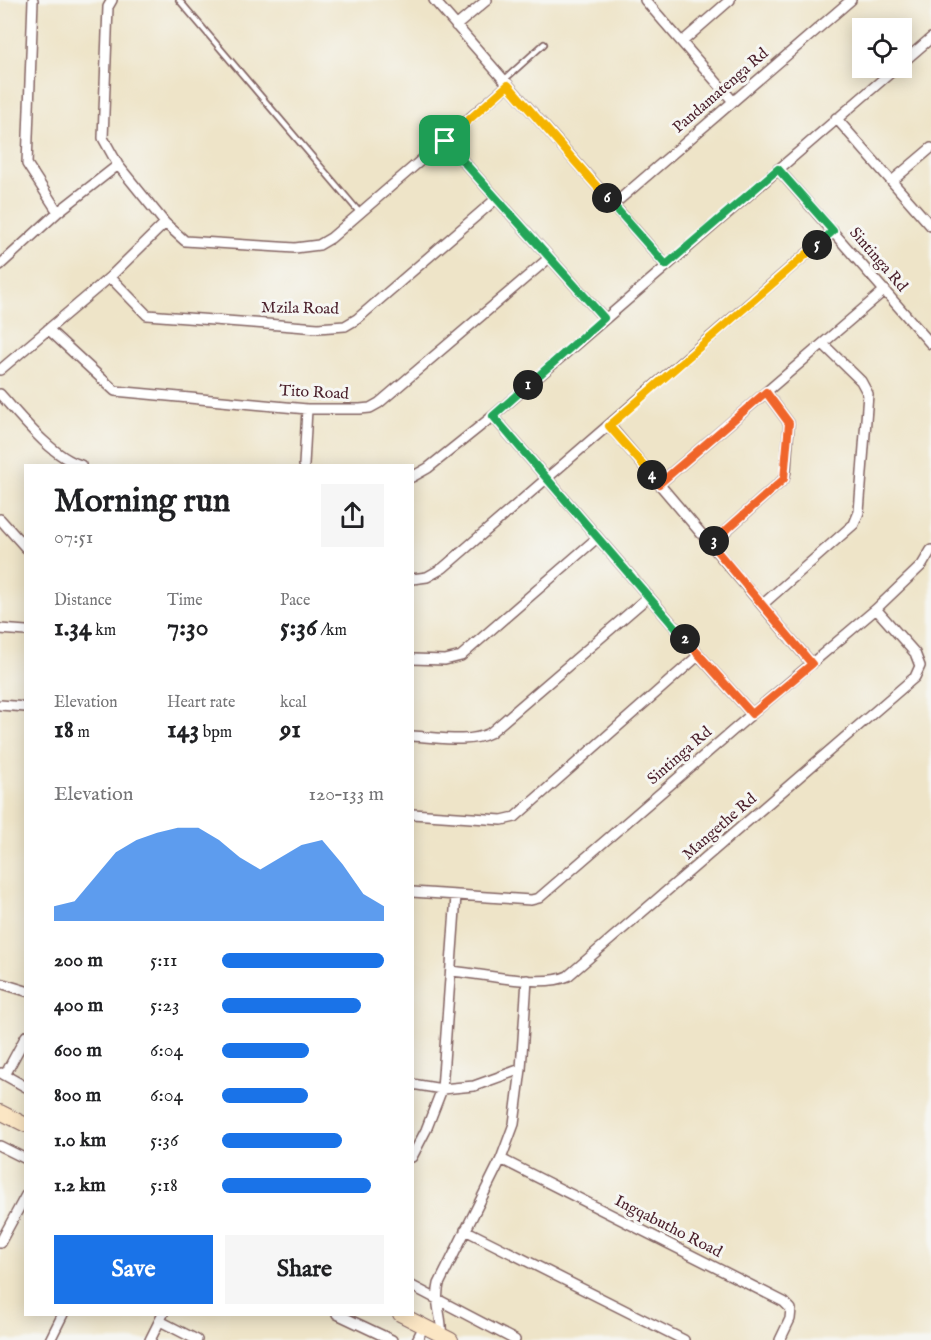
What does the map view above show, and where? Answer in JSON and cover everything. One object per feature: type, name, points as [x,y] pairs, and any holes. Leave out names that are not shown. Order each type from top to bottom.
[{"type":"street","points":[[33,0],[27,164],[58,212]]},
{"type":"street","points":[[112,0],[108,7],[103,138],[118,165],[165,223],[185,241],[302,248],[319,245],[331,238],[445,141],[506,82]]},
{"type":"street","points":[[434,0],[666,265]]},
{"type":"street","points":[[456,26],[487,0]]},
{"type":"street","points":[[645,0],[732,100]]},
{"type":"street","points":[[682,42],[730,0]]},
{"type":"street","name":"Pandamatenga Rd","points":[[613,205],[732,100],[851,0]]},
{"type":"street","points":[[912,54],[931,38]]},
{"type":"street","points":[[414,476],[428,468],[493,416],[884,78]]},
{"type":"street","points":[[836,118],[931,226]]},
{"type":"street","points":[[445,141],[604,318]]},
{"type":"street","points":[[892,181],[931,148]]},
{"type":"street","points":[[0,265],[58,212],[118,165]]},
{"type":"street","name":"Sintinga Rd","points":[[778,169],[931,344]]},
{"type":"street","name":"Mzila Road","points":[[110,277],[147,315],[318,328],[345,326],[357,319],[496,199]]},
{"type":"street","points":[[0,370],[110,277],[165,223]]},
{"type":"street","points":[[414,579],[428,577],[443,568],[833,231]]},
{"type":"street","name":"Tito Road","points":[[48,329],[115,391],[307,409],[360,410],[379,403],[549,258]]},
{"type":"street","points":[[659,484],[885,290]]},
{"type":"street","points":[[762,605],[854,524],[859,512],[868,394],[861,381],[823,344]]},
{"type":"street","points":[[711,544],[784,479],[789,423],[766,392]]},
{"type":"street","points":[[0,394],[33,430],[69,462],[77,464]]},
{"type":"street","points":[[304,464],[307,409]]},
{"type":"street","points":[[493,416],[699,656],[752,714]]},
{"type":"street","points":[[609,426],[812,664]]},
{"type":"street","points":[[0,519],[24,546]]},
{"type":"street","points":[[414,659],[445,660],[461,656],[597,538]]},
{"type":"street","name":"Sintinga Rd","points":[[414,892],[531,900],[539,898],[876,609],[922,566],[931,549]]},
{"type":"street","points":[[414,736],[471,739],[490,734],[648,597]]},
{"type":"street","name":"Mangethe Rd","points":[[452,971],[526,980],[554,980],[568,976],[915,677],[920,666],[918,660],[876,609]]},
{"type":"street","points":[[0,629],[24,631]]},
{"type":"street","points":[[414,814],[502,820],[515,817],[699,656]]},
{"type":"street","points":[[0,705],[24,707]]},
{"type":"street","points":[[414,1153],[442,1089],[456,896]]},
{"type":"street","points":[[446,1337],[436,1298],[439,1284],[501,1159],[514,1124],[521,1069],[526,980]]},
{"type":"street","points":[[0,983],[24,990]]},
{"type":"street","points":[[24,1038],[2,1074],[24,1086]]},
{"type":"street","points":[[414,1084],[442,1089],[474,1086],[521,1069]]},
{"type":"street","points":[[0,1112],[24,1124]]},
{"type":"street","points":[[0,1146],[24,1158]]},
{"type":"street","name":"Ingqabutho Road","points":[[501,1159],[784,1302],[791,1309],[791,1314],[780,1340]]},
{"type":"street","points":[[0,1241],[24,1199]]},
{"type":"street","points":[[465,1230],[684,1340]]},
{"type":"street","points":[[414,1287],[515,1340]]},
{"type":"street","points":[[50,1340],[62,1316]]},
{"type":"street","points":[[341,1316],[392,1340]]},
{"type":"street","points":[[404,1316],[446,1337]]},
{"type":"street","points":[[150,1340],[161,1317],[197,1340]]},
{"type":"street","points":[[417,1340],[424,1326]]},
{"type":"lane","points":[[179,0],[360,213]]},
{"type":"lane","points":[[506,82],[544,44]]},
{"type":"route","points":[[508,85],[666,265],[778,169],[833,231],[609,426],[659,484],[766,392],[789,423],[784,479],[711,544],[812,664],[752,714],[699,656],[493,416],[604,318],[445,141],[508,85]]}]
